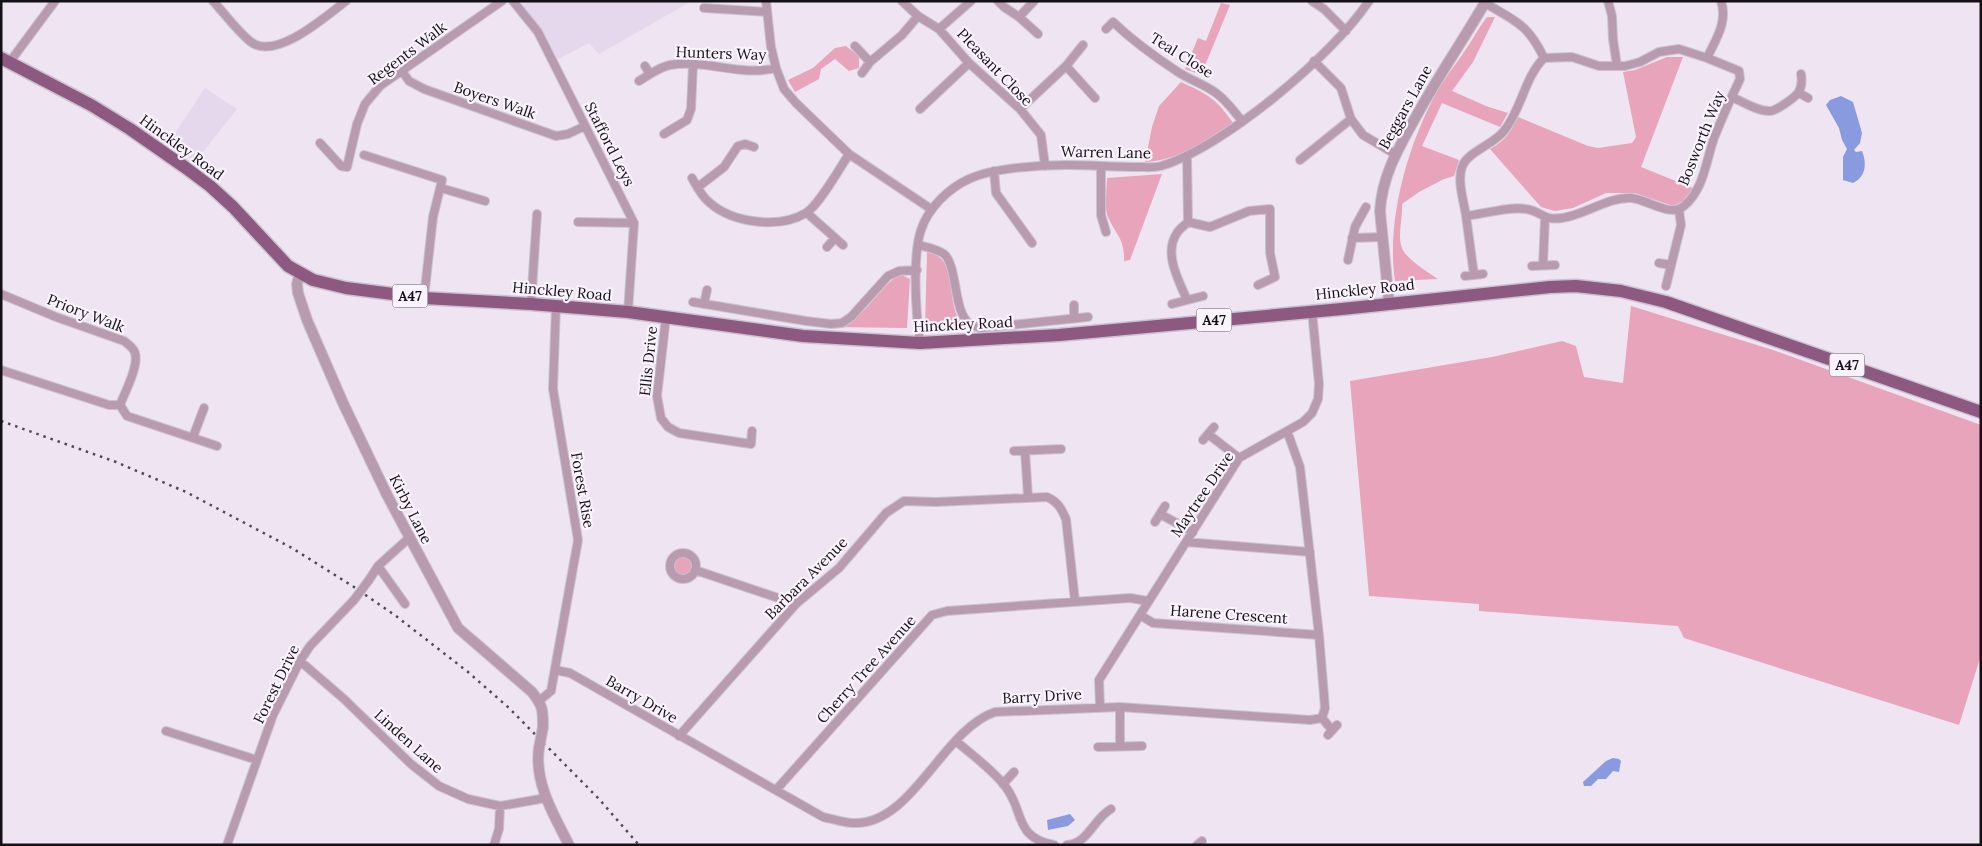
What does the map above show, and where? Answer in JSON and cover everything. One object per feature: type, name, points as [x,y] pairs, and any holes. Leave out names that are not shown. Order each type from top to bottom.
[{"type":"main road","name":"Hinckley Road","points":[[5,61],[91,106],[136,133],[210,186],[228,202],[278,257],[313,280],[329,284],[424,298],[628,312],[803,336],[920,343],[1059,334],[1576,286],[1622,291],[1666,302],[1981,412]]},
{"type":"street","points":[[5,61],[55,1]]},
{"type":"street","points":[[213,1],[252,43],[262,46],[275,46],[291,40],[346,1]]},
{"type":"street","name":"Regents Walk","points":[[320,143],[341,166],[347,167],[356,124],[365,104],[380,86],[502,1]]},
{"type":"street","name":"Stafford Leys","points":[[513,1],[538,32],[634,223]]},
{"type":"street","points":[[766,1],[771,47],[784,89],[849,154],[931,210]]},
{"type":"street","name":"Pleasant Close","points":[[902,1],[918,16],[939,30],[969,62],[1020,110],[1041,135],[1045,166]]},
{"type":"street","points":[[939,30],[971,1]]},
{"type":"street","points":[[998,1],[1038,34]]},
{"type":"street","points":[[1019,17],[1034,1]]},
{"type":"street","points":[[1312,1],[1324,9],[1346,31]]},
{"type":"street","name":"Warren Lane","points":[[920,343],[917,270],[921,229],[931,210],[949,192],[969,178],[994,171],[1045,166],[1158,167],[1186,156],[1242,121],[1285,88],[1346,31],[1369,1]]},
{"type":"street","points":[[1608,1],[1612,16],[1617,66]]},
{"type":"street","points":[[1707,58],[1724,21],[1724,8],[1721,1]]},
{"type":"street","points":[[1474,275],[1461,181],[1462,166],[1467,158],[1490,144],[1505,130],[1534,69],[1544,58],[1536,39],[1523,26],[1485,2]]},
{"type":"street","name":"Beggars Lane","points":[[1389,303],[1381,196],[1386,173],[1434,83],[1485,2]]},
{"type":"street","points":[[704,8],[767,12]]},
{"type":"street","points":[[862,73],[870,62],[902,35],[918,16]]},
{"type":"street","name":"Teal Close","points":[[1106,29],[1113,22],[1152,54],[1180,73],[1214,91],[1223,98],[1242,121]]},
{"type":"street","points":[[1020,110],[1066,66],[1083,45]]},
{"type":"street","points":[[855,46],[870,62]]},
{"type":"street","name":"Bosworth Way","points":[[1544,58],[1572,57],[1599,66],[1633,65],[1652,55],[1679,49],[1739,71],[1740,78],[1710,150],[1704,176],[1693,197],[1679,210]]},
{"type":"street","points":[[1314,61],[1341,88],[1351,119],[1363,135],[1395,154]]},
{"type":"street","points":[[920,109],[969,62]]},
{"type":"street","name":"Hunters Way","points":[[639,81],[668,65],[759,70],[776,68]]},
{"type":"street","points":[[664,134],[687,120],[691,108],[693,65]]},
{"type":"street","points":[[645,66],[650,74]]},
{"type":"street","points":[[1066,66],[1094,98]]},
{"type":"street","name":"Boyers Walk","points":[[402,71],[409,81],[424,89],[556,136],[568,134],[586,126]]},
{"type":"street","points":[[1732,97],[1764,111],[1771,112],[1799,93],[1802,83],[1801,74]]},
{"type":"street","points":[[1799,93],[1808,98]]},
{"type":"street","points":[[1300,160],[1351,119]]},
{"type":"street","points":[[698,187],[724,167],[738,146],[746,144],[754,147]]},
{"type":"street","points":[[692,178],[703,196],[725,213],[767,222],[778,221],[806,213],[818,201],[849,154]]},
{"type":"street","points":[[364,155],[442,180],[433,217],[424,298]]},
{"type":"street","points":[[1186,156],[1188,222],[1177,233],[1172,246],[1173,264],[1187,300]]},
{"type":"street","points":[[1101,167],[1101,215],[1106,232]]},
{"type":"street","points":[[994,171],[996,193],[1032,243]]},
{"type":"street","points":[[440,188],[485,201]]},
{"type":"street","points":[[1466,216],[1524,208],[1545,218],[1564,218],[1626,198],[1642,200],[1668,210],[1679,210],[1680,226],[1666,286]]},
{"type":"street","points":[[1348,260],[1352,238],[1366,207]]},
{"type":"street","points":[[1188,222],[1210,227],[1249,211],[1270,209],[1270,253],[1275,277],[1258,285]]},
{"type":"street","points":[[806,213],[843,245]]},
{"type":"street","points":[[530,304],[536,214]]},
{"type":"street","points":[[1543,265],[1545,218]]},
{"type":"street","points":[[578,222],[634,223],[628,312]]},
{"type":"street","points":[[1352,238],[1383,237]]},
{"type":"street","points":[[827,247],[835,238]]},
{"type":"street","points":[[918,245],[932,248],[946,255],[961,312],[969,324],[981,328],[1088,317]]},
{"type":"street","points":[[1660,263],[1670,264]]},
{"type":"street","points":[[1532,266],[1555,264]]},
{"type":"street","points":[[693,302],[806,321],[831,324],[842,323],[857,311],[888,276],[899,271],[917,270]]},
{"type":"street","name":"Kirby Lane","points":[[300,273],[297,284],[298,293],[310,327],[343,403],[409,538],[458,628],[532,692],[539,701]]},
{"type":"street","points":[[1464,276],[1483,274]]},
{"type":"street","points":[[704,304],[707,290]]},
{"type":"street","name":"Priory Walk","points":[[1,294],[56,317],[124,341],[133,348],[136,355],[135,365],[120,405]]},
{"type":"street","points":[[1172,304],[1203,296]]},
{"type":"street","name":"Forest Rise","points":[[539,701],[551,691],[578,540],[552,389],[556,306]]},
{"type":"street","points":[[1074,306],[1074,318]]},
{"type":"street","name":"Maytree Drive","points":[[1100,707],[1099,680],[1239,458],[1303,422],[1312,413],[1318,399],[1319,384],[1312,311]]},
{"type":"street","name":"Ellis Drive","points":[[666,317],[656,396],[661,418],[668,427],[680,433],[738,443],[750,444],[752,431]]},
{"type":"street","points":[[1,370],[109,405],[120,405],[128,416],[217,446]]},
{"type":"street","points":[[193,437],[204,408]]},
{"type":"street","points":[[201,419],[210,420]]},
{"type":"street","points":[[1214,427],[1206,437],[1239,458]]},
{"type":"street","points":[[1287,431],[1300,468],[1319,635],[1325,708],[1322,718],[1332,730]]},
{"type":"street","points":[[1014,451],[1061,448]]},
{"type":"street","points":[[1025,450],[1028,497]]},
{"type":"street","name":"Barbara Avenue","points":[[679,736],[796,604],[838,568],[886,513],[904,501],[936,502],[1047,497],[1057,502],[1066,519],[1075,601]]},
{"type":"street","points":[[1155,522],[1165,506]]},
{"type":"street","points":[[1160,514],[1193,532]]},
{"type":"street","name":"Forest Drive","points":[[227,845],[273,714],[300,661],[310,646],[354,600],[378,566],[409,538]]},
{"type":"street","points":[[1186,542],[1310,552]]},
{"type":"street","points":[[378,566],[405,604]]},
{"type":"street","points":[[695,570],[796,604]]},
{"type":"street","name":"Cherry Tree Avenue","points":[[776,790],[932,615],[947,611],[1075,601],[1130,598],[1148,601]]},
{"type":"street","name":"Harene Crescent","points":[[1140,615],[1153,623],[1319,635]]},
{"type":"street","name":"Linden Lane","points":[[300,661],[344,699],[411,764],[439,786],[468,798],[500,806],[546,798]]},
{"type":"street","name":"Barry Drive","points":[[556,670],[570,673],[823,816],[853,823],[874,821],[895,809],[956,741],[982,716],[995,712],[1120,707],[1310,720],[1322,718]]},
{"type":"street","points":[[539,701],[543,709],[543,727],[538,766],[546,798],[569,845]]},
{"type":"street","points":[[1120,707],[1120,746]]},
{"type":"street","points":[[166,731],[257,760]]},
{"type":"street","points":[[956,741],[1003,784],[1012,796],[1022,825],[1030,835],[1051,844]]},
{"type":"street","points":[[1098,747],[1142,746]]},
{"type":"street","points":[[1003,784],[1014,772]]},
{"type":"street","points":[[494,845],[499,829],[500,806]]},
{"type":"street","points":[[1067,845],[1077,844],[1084,839],[1104,812],[1110,809]]},
{"type":"shaded area","points":[[521,1],[692,1],[599,54],[589,43],[556,60]]},
{"type":"shaded area","points":[[1221,3],[1230,5],[1201,75],[1185,69],[1198,38],[1206,41]]},
{"type":"shaded area","points":[[1487,17],[1495,17],[1473,62],[1452,91],[1486,106],[1508,113],[1500,127],[1442,103],[1422,146],[1459,160],[1454,176],[1419,192],[1402,204],[1400,232],[1404,252],[1438,279],[1395,281],[1393,257],[1397,208],[1402,182],[1417,134],[1438,90]]},
{"type":"shaded area","points":[[846,46],[859,56],[859,68],[849,71],[835,59],[821,69],[819,79],[795,92],[788,80],[813,68],[835,48]]},
{"type":"shaded area","points":[[1667,57],[1683,57],[1641,167],[1693,188],[1683,201],[1673,206],[1635,193],[1606,193],[1573,208],[1555,211],[1541,207],[1490,149],[1507,136],[1518,117],[1588,146],[1598,148],[1632,143],[1636,137],[1623,72],[1635,70]]},
{"type":"shaded area","points":[[1181,82],[1216,102],[1233,123],[1181,154],[1170,158],[1145,162],[1152,127],[1159,106]]},
{"type":"shaded area","points":[[205,88],[237,109],[195,162],[169,142]]},
{"type":"shaded area","points":[[1162,174],[1130,260],[1124,261],[1123,247],[1107,213],[1107,178]]},
{"type":"shaded area","points":[[927,252],[938,256],[945,263],[957,316],[963,324],[973,330],[925,329]]},
{"type":"shaded area","points":[[900,274],[910,279],[907,328],[834,327],[854,319]]},
{"type":"shaded area","points":[[1631,306],[1773,350],[1981,425],[1981,655],[1959,725],[1684,638],[1678,626],[1479,611],[1479,604],[1369,596],[1350,381],[1492,357],[1562,341],[1576,346],[1584,377],[1623,383]]},
{"type":"shaded area","points":[[683,556],[690,559],[693,566],[690,573],[683,576],[676,573],[673,566],[676,559]]},
{"type":"water","points":[[1841,96],[1853,102],[1862,133],[1860,143],[1854,150],[1856,152],[1862,151],[1865,165],[1861,177],[1853,183],[1843,180],[1843,157],[1847,149],[1839,128],[1826,105],[1830,100]]},
{"type":"water","points":[[1613,758],[1621,761],[1619,772],[1613,771],[1606,779],[1598,779],[1591,786],[1584,786],[1583,782],[1606,761]]},
{"type":"water","points":[[1070,814],[1075,820],[1068,826],[1048,830],[1047,820]]},
{"type":"railway","points":[[1,421],[116,462],[186,492],[292,548],[354,587],[396,616],[468,672],[509,708],[599,799],[639,845]]}]
